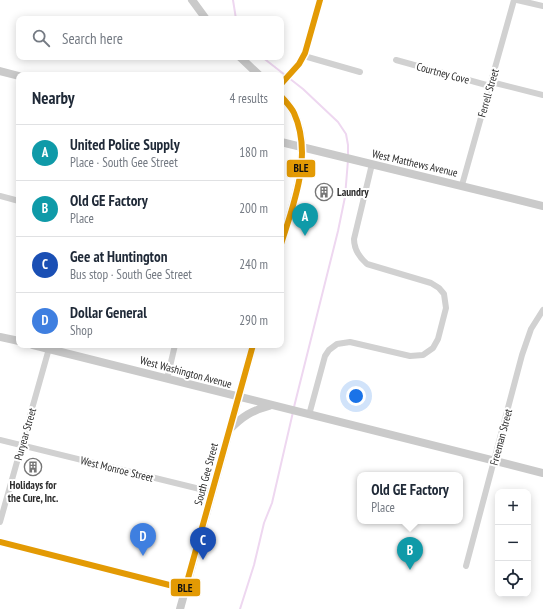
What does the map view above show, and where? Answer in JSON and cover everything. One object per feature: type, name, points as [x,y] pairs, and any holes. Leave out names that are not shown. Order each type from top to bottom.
[{"type":"main road","points":[[192,0],[204,16]]},
{"type":"main road","points":[[243,60],[256,72]]},
{"type":"main road","points":[[0,71],[16,75]]},
{"type":"main road","points":[[284,100],[294,113],[301,131],[302,147],[298,185],[284,234]]},
{"type":"main road","name":"West Matthews Avenue","points":[[284,143],[543,206]]},
{"type":"main road","points":[[0,337],[16,341]]},
{"type":"main road","name":"West Washington Avenue","points":[[53,348],[167,379],[543,473]]},
{"type":"main road","name":"South Gee Street","points":[[180,609],[252,348]]},
{"type":"main road","points":[[229,430],[240,418],[252,411],[270,405]]},
{"type":"street","points":[[284,81],[304,56],[320,0]]},
{"type":"street","name":"Ferrell Street","points":[[462,186],[514,0]]},
{"type":"street","points":[[517,0],[543,6]]},
{"type":"street","points":[[304,56],[360,72]]},
{"type":"street","name":"Courtney Cove","points":[[396,60],[491,84],[543,95]]},
{"type":"street","points":[[307,414],[325,356],[337,344],[350,342],[417,357],[433,348],[438,340],[443,321],[446,301],[444,294],[439,288],[431,283],[367,264],[361,259],[355,249],[354,239],[372,164]]},
{"type":"street","points":[[0,196],[16,200]]},
{"type":"street","name":"Freeman Street","points":[[466,566],[522,355],[531,329],[543,310]]},
{"type":"street","name":"Puryear Street","points":[[0,522],[49,348]]},
{"type":"street","points":[[167,379],[174,348]]},
{"type":"street","name":"West Monroe Street","points":[[0,440],[212,492]]},
{"type":"street","points":[[0,542],[185,589]]},
{"type":"waterway","points":[[233,0],[236,16]]},
{"type":"waterway","points":[[266,60],[281,72]]},
{"type":"waterway","points":[[284,74],[303,89],[338,122],[346,134],[348,156]]},
{"type":"waterway","points":[[294,407],[338,231],[345,197],[348,160]]},
{"type":"waterway","points":[[240,609],[254,565],[264,523],[272,503],[293,412]]},
{"type":"transit line","name":"BLE","points":[[284,81],[299,64],[305,53],[320,0]]},
{"type":"transit line","name":"BLE","points":[[284,99],[294,113],[302,145],[300,179],[284,234]]},
{"type":"transit line","name":"BLE","points":[[0,542],[185,589],[252,348]]},
{"type":"place","name":"Laundry","points":[[324,192]]},
{"type":"place","name":"United Police Supply","points":[[305,236]]},
{"type":"place","name":"Holidays for the Cure, Inc.","points":[[33,467]]},
{"type":"place","name":"Dollar General","points":[[143,556]]},
{"type":"place","name":"Gee at Huntington","points":[[203,560]]},
{"type":"place","name":"Old GE Factory","points":[[410,570]]}]
